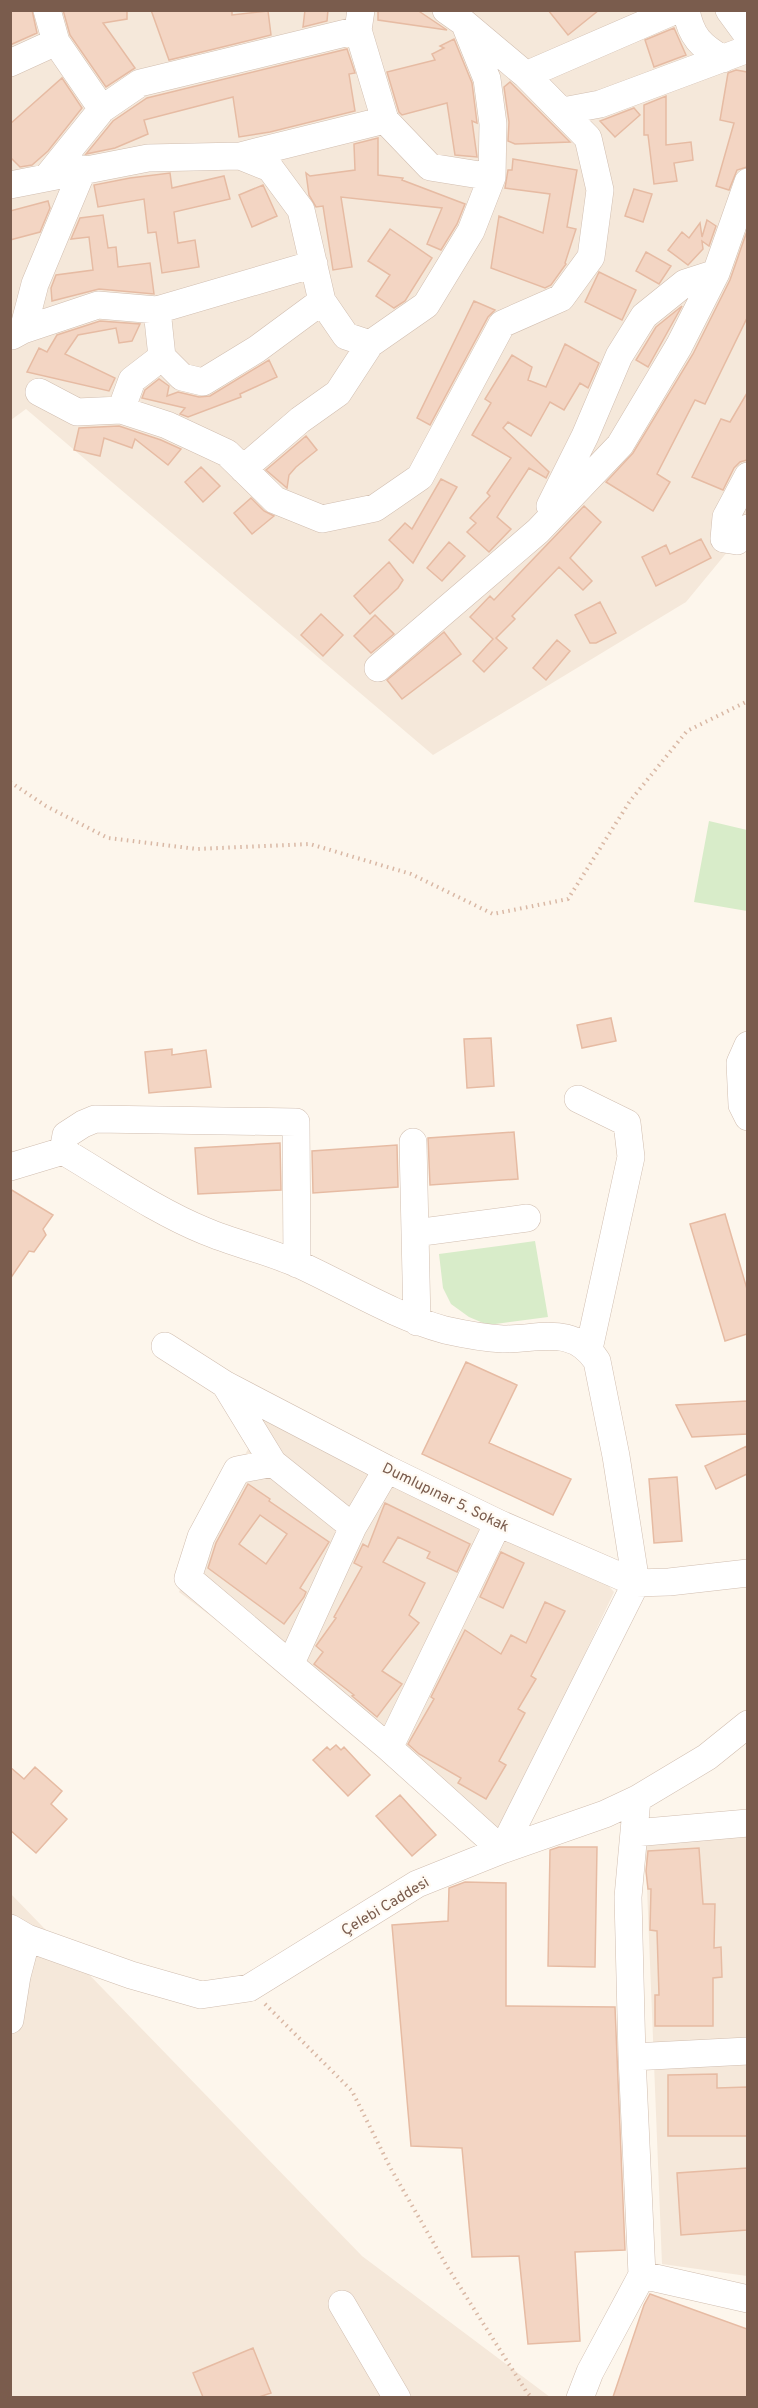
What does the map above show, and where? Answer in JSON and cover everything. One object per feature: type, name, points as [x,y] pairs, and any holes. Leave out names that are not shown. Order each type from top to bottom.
[{"type":"street","points":[[47,10],[56,42],[102,109]]},
{"type":"street","points":[[526,75],[676,10]]},
{"type":"street","points":[[686,10],[689,27],[703,47],[735,54]]},
{"type":"street","points":[[729,10],[747,36]]},
{"type":"street","points":[[39,392],[77,412],[121,410],[167,425],[227,453],[275,500],[322,519],[375,508],[420,477],[502,324],[561,298],[591,257],[600,190],[588,138],[526,75],[455,16]]},
{"type":"street","points":[[243,469],[300,420],[338,393],[370,344],[426,305],[471,231],[492,177],[493,124],[487,79],[455,16]]},
{"type":"street","points":[[47,177],[102,109],[140,83],[360,20],[385,120],[430,167],[492,177]]},
{"type":"street","points":[[10,63],[56,42]]},
{"type":"street","points":[[563,111],[600,104],[735,54]]},
{"type":"street","points":[[10,185],[148,158],[240,156],[385,120]]},
{"type":"street","points":[[240,156],[270,168],[301,210],[322,301],[346,336],[370,344]]},
{"type":"street","points":[[16,333],[83,169]]},
{"type":"street","points":[[378,668],[538,531],[620,445],[680,346],[716,273],[747,182]]},
{"type":"street","points":[[16,333],[98,305],[158,309],[314,264]]},
{"type":"street","points":[[538,531],[585,436],[619,356],[644,316],[685,282],[716,273]]},
{"type":"street","points":[[158,309],[162,357],[182,377],[203,382],[257,349],[322,301]]},
{"type":"street","points":[[121,410],[132,380],[162,357]]},
{"type":"street","points":[[747,476],[726,517],[724,539],[738,541],[747,528]]},
{"type":"street","points":[[747,1045],[740,1063],[742,1105],[747,1117]]},
{"type":"street","points":[[578,1099],[627,1123],[631,1157],[590,1349]]},
{"type":"street","points":[[63,1151],[66,1135],[95,1119],[296,1122],[297,1264]]},
{"type":"street","points":[[413,1142],[417,1322]]},
{"type":"street","points":[[10,1167],[63,1151],[169,1213],[205,1231],[297,1264],[417,1322],[447,1330],[501,1339],[561,1336],[578,1340],[590,1349],[600,1372],[636,1582],[502,1850],[389,1748],[188,1578],[201,1537],[237,1470],[273,1463]]},
{"type":"street","points":[[415,1233],[527,1218]]},
{"type":"street","name":"Dumlupınar 5. Sokak","points":[[165,1346],[226,1385],[387,1469],[498,1523],[636,1582],[669,1582],[747,1573]]},
{"type":"street","points":[[226,1385],[273,1463],[353,1527]]},
{"type":"street","points":[[291,1664],[353,1527],[387,1469]]},
{"type":"street","points":[[389,1748],[498,1523]]},
{"type":"street","name":"Çelebi Caddesi","points":[[19,1933],[131,1975],[201,1995],[249,1988],[417,1884],[637,1800],[707,1757],[747,1724]]},
{"type":"street","points":[[580,2397],[590,2372],[642,2275],[632,2057],[628,1897],[637,1800]]},
{"type":"street","points":[[634,1833],[743,1818]]},
{"type":"street","points":[[10,2020],[17,1976],[19,1933]]},
{"type":"street","points":[[632,2057],[747,2051]]},
{"type":"street","points":[[642,2275],[747,2299]]},
{"type":"street","points":[[342,2304],[397,2397]]},
{"type":"path","points":[[10,782],[46,806],[108,838],[197,849],[310,844],[411,874],[493,914],[568,899],[630,801],[687,731],[747,701]]},
{"type":"path","points":[[249,1988],[352,2091],[391,2169],[448,2268],[532,2397]]},
{"type":"shaded area","points":[[11,11],[747,11],[747,528],[686,602],[433,755],[26,409],[11,420]]},
{"type":"shaded area","points":[[270,1409],[588,1563],[614,1592],[500,1833],[179,1592],[241,1462]]},
{"type":"shaded area","points":[[747,1831],[747,2276],[662,2264],[645,1838]]},
{"type":"shaded area","points":[[10,1893],[362,2256],[550,2397],[11,2397]]},
{"type":"green space","points":[[709,821],[747,830],[747,911],[694,902]]},
{"type":"green space","points":[[535,1241],[548,1317],[488,1325],[469,1317],[451,1304],[443,1288],[439,1254]]},
{"type":"building","points":[[10,10],[32,10],[37,33],[10,45]]},
{"type":"building","points":[[63,10],[127,10],[127,19],[103,23],[135,68],[106,87],[70,35]]},
{"type":"building","points":[[151,10],[232,10],[232,15],[268,11],[271,35],[169,60]]},
{"type":"building","points":[[305,10],[328,10],[327,21],[303,27]]},
{"type":"building","points":[[378,10],[417,10],[447,30],[378,20]]},
{"type":"building","points":[[548,10],[599,10],[568,35]]},
{"type":"building","points":[[674,28],[686,55],[654,67],[645,40]]},
{"type":"building","points":[[454,39],[472,83],[477,123],[472,121],[477,157],[455,155],[447,103],[402,115],[399,112],[387,72],[435,60],[432,54],[444,48],[440,46]]},
{"type":"building","points":[[347,49],[355,73],[349,74],[355,111],[270,132],[239,137],[233,97],[144,120],[148,134],[115,148],[86,154],[113,121],[147,98]]},
{"type":"building","points":[[736,70],[747,72],[747,167],[737,170],[729,190],[716,186],[734,123],[720,120],[728,73]]},
{"type":"building","points":[[62,78],[82,108],[48,151],[32,165],[20,167],[10,157],[10,124]]},
{"type":"building","points":[[510,82],[570,142],[515,144],[508,141],[509,122],[504,87]]},
{"type":"building","points":[[666,96],[666,145],[691,142],[693,160],[674,163],[677,181],[654,184],[648,135],[644,135],[644,105]]},
{"type":"building","points":[[634,108],[640,115],[615,137],[600,121]]},
{"type":"building","points":[[378,138],[378,175],[403,178],[402,180],[465,204],[457,224],[441,250],[427,244],[442,208],[341,197],[352,267],[333,270],[323,206],[316,207],[309,195],[306,173],[310,176],[355,170],[354,144]]},
{"type":"building","points":[[513,159],[577,170],[567,227],[576,229],[566,264],[551,285],[545,288],[491,268],[499,216],[543,233],[550,194],[505,188],[508,170],[512,170]]},
{"type":"building","points":[[170,173],[172,188],[224,176],[230,199],[174,212],[178,243],[195,240],[199,267],[162,273],[156,232],[148,233],[144,199],[98,207],[94,185]]},
{"type":"building","points":[[263,185],[277,216],[252,227],[239,195]]},
{"type":"building","points":[[634,189],[652,194],[643,222],[625,216]]},
{"type":"building","points":[[48,201],[50,208],[40,232],[10,240],[10,211]]},
{"type":"building","points":[[103,215],[108,248],[116,247],[118,267],[150,263],[154,294],[99,289],[52,301],[51,288],[56,275],[93,270],[89,237],[71,239],[80,218]]},
{"type":"building","points":[[707,220],[716,226],[709,246],[702,241],[703,249],[688,265],[668,250],[682,232],[689,238],[700,223],[702,237]]},
{"type":"building","points":[[390,229],[432,258],[405,301],[394,308],[376,296],[390,275],[368,261]]},
{"type":"building","points":[[747,231],[747,318],[705,404],[695,400],[657,474],[670,482],[653,511],[606,482],[633,453],[693,354],[730,280]]},
{"type":"building","points":[[646,252],[671,266],[659,284],[636,271]]},
{"type":"building","points":[[599,272],[636,290],[622,320],[585,302]]},
{"type":"building","points":[[474,301],[495,310],[488,317],[430,425],[417,418]]},
{"type":"building","points":[[682,306],[648,367],[636,360],[656,327]]},
{"type":"building","points":[[100,321],[140,324],[132,341],[119,343],[116,328],[78,335],[65,354],[115,378],[109,391],[27,372],[39,348],[47,352],[57,335]]},
{"type":"building","points":[[565,344],[599,363],[588,388],[580,383],[564,410],[550,402],[531,436],[508,422],[503,428],[549,472],[546,478],[529,468],[497,517],[511,529],[489,552],[467,532],[476,523],[470,518],[490,496],[487,493],[511,458],[472,435],[491,403],[485,399],[512,355],[532,367],[528,380],[546,387]]},
{"type":"building","points":[[269,360],[277,377],[240,394],[241,397],[188,417],[180,414],[185,408],[142,398],[145,390],[159,379],[169,386],[167,396],[178,392],[199,397],[210,396]]},
{"type":"building","points":[[747,393],[747,460],[740,462],[734,468],[723,490],[692,477],[721,419],[730,422]]},
{"type":"building","points":[[119,426],[181,449],[168,465],[135,439],[132,448],[104,438],[100,456],[74,450],[79,428]]},
{"type":"building","points":[[306,436],[317,450],[289,475],[287,488],[266,470]]},
{"type":"building","points":[[201,467],[220,486],[203,502],[185,482]]},
{"type":"building","points":[[441,479],[457,487],[413,563],[389,540],[405,523],[412,529]]},
{"type":"building","points":[[251,498],[264,511],[274,516],[252,534],[234,513]]},
{"type":"building","points":[[584,506],[601,522],[570,558],[592,581],[583,590],[559,567],[512,616],[515,619],[496,638],[507,648],[484,672],[473,661],[493,639],[470,617],[490,596],[494,600]]},
{"type":"building","points":[[701,539],[711,558],[656,586],[642,557],[666,545],[670,554]]},
{"type":"building","points":[[449,542],[465,556],[442,581],[427,568]]},
{"type":"building","points":[[389,562],[403,580],[398,588],[370,614],[354,596]]},
{"type":"building","points":[[600,602],[616,633],[596,643],[590,643],[575,615]]},
{"type":"building","points":[[321,614],[343,635],[323,656],[301,635]]},
{"type":"building","points":[[375,615],[394,634],[371,653],[354,636]]},
{"type":"building","points":[[444,632],[461,654],[402,699],[387,680]]},
{"type":"building","points":[[557,640],[570,651],[546,680],[533,668]]},
{"type":"building","points":[[611,1018],[616,1041],[582,1048],[577,1025]]},
{"type":"building","points":[[491,1038],[494,1086],[467,1088],[464,1039]]},
{"type":"building","points":[[172,1049],[172,1055],[206,1050],[211,1087],[149,1093],[145,1052]]},
{"type":"building","points":[[514,1132],[518,1179],[430,1185],[428,1138]]},
{"type":"building","points":[[280,1143],[281,1190],[198,1194],[195,1148]]},
{"type":"building","points":[[397,1145],[398,1187],[313,1193],[312,1151]]},
{"type":"building","points":[[10,1189],[53,1215],[43,1229],[46,1235],[34,1252],[29,1251],[10,1279]]},
{"type":"building","points":[[725,1214],[747,1289],[747,1334],[725,1341],[690,1224]]},
{"type":"building","points":[[466,1362],[517,1385],[489,1443],[571,1479],[553,1515],[422,1454]]},
{"type":"building","points":[[747,1401],[747,1434],[692,1437],[676,1405]]},
{"type":"building","points":[[747,1446],[747,1474],[716,1489],[705,1466]]},
{"type":"building","points":[[677,1477],[682,1541],[654,1543],[649,1479]]},
{"type":"building","points":[[248,1484],[329,1542],[300,1588],[306,1592],[304,1597],[284,1624],[208,1568],[216,1543]],"holes":[[[260,1515],[287,1534],[266,1564],[239,1544]]]},
{"type":"building","points":[[385,1503],[470,1544],[457,1572],[427,1558],[430,1552],[398,1537],[383,1562],[425,1583],[409,1615],[419,1623],[382,1671],[402,1684],[377,1717],[352,1696],[354,1695],[314,1664],[323,1652],[316,1646],[336,1618],[334,1617],[362,1567],[354,1563],[363,1544],[368,1547]]},
{"type":"building","points":[[501,1552],[524,1563],[503,1608],[480,1597]]},
{"type":"building","points":[[545,1602],[565,1611],[531,1676],[536,1679],[518,1709],[525,1713],[499,1761],[506,1765],[486,1799],[458,1783],[461,1778],[419,1754],[408,1744],[434,1699],[431,1697],[465,1630],[501,1654],[511,1635],[526,1643]]},
{"type":"building","points":[[336,1745],[341,1750],[344,1747],[370,1775],[348,1796],[313,1760],[327,1747],[330,1750]]},
{"type":"building","points":[[10,1767],[24,1779],[35,1767],[62,1791],[51,1804],[67,1819],[36,1853],[10,1830]]},
{"type":"building","points":[[400,1795],[436,1835],[412,1856],[376,1816]]},
{"type":"building","points":[[559,1847],[597,1847],[595,1967],[548,1966],[550,1850]]},
{"type":"building","points":[[699,1848],[703,1904],[715,1904],[714,1948],[721,1947],[722,1977],[713,1978],[713,2026],[655,2026],[655,1995],[659,1995],[657,1931],[650,1930],[651,1889],[648,1889],[646,1871],[648,1851]]},
{"type":"building","points":[[465,1882],[506,1883],[506,2006],[615,2007],[625,2250],[575,2252],[580,2341],[528,2344],[519,2256],[472,2257],[462,2148],[411,2146],[392,1925],[448,1921],[449,1888]]},
{"type":"building","points":[[717,2074],[717,2088],[747,2087],[747,2136],[668,2136],[668,2075]]},
{"type":"building","points":[[747,2168],[747,2230],[681,2235],[677,2173]]},
{"type":"building","points":[[650,2294],[747,2329],[747,2397],[613,2397],[644,2305]]},
{"type":"building","points":[[253,2348],[271,2393],[259,2397],[203,2397],[193,2373]]}]
